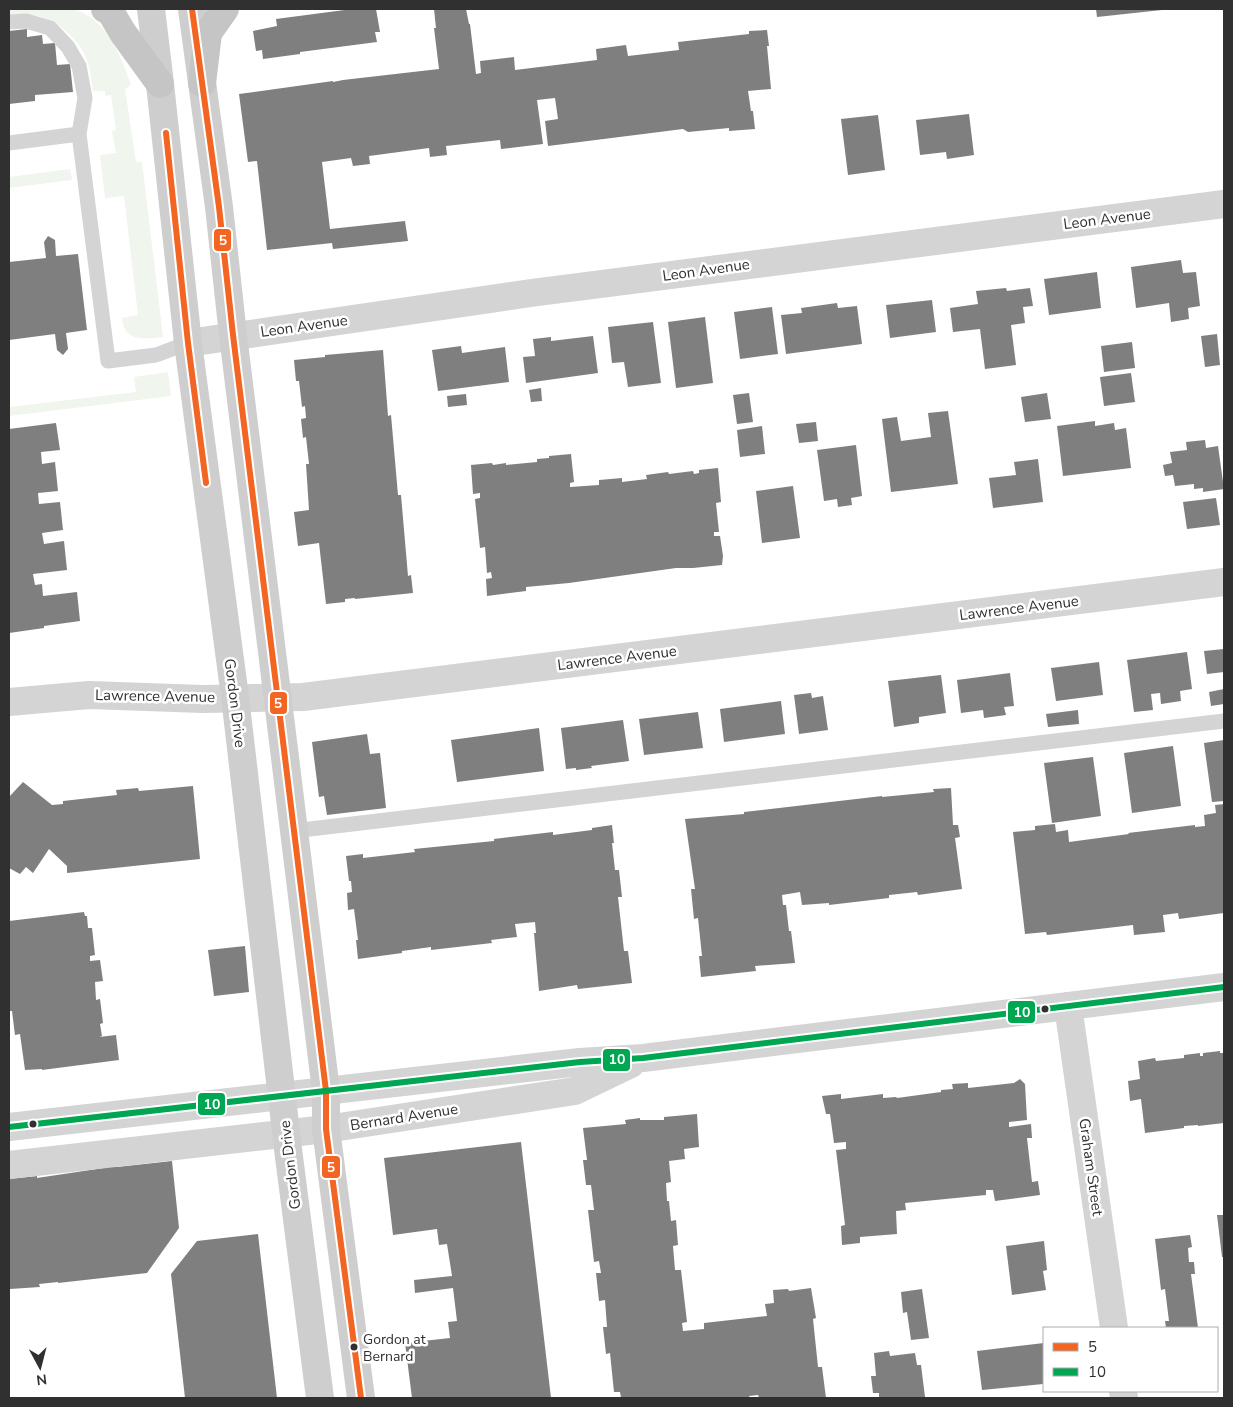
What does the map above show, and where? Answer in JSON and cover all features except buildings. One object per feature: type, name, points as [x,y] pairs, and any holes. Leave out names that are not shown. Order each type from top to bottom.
[{"type":"highway","points":[[105,9],[110,11],[160,84]]},
{"type":"highway","points":[[202,84],[208,33],[224,9]]},
{"type":"main road","name":"Gordon Drive","points":[[151,9],[188,342],[235,697],[320,1398]]},
{"type":"main road","points":[[192,9],[219,208],[326,1091],[326,1129],[361,1398]]},
{"type":"street","name":"Leon Avenue","points":[[188,342],[801,258],[1224,204]]},
{"type":"street","name":"Lawrence Avenue","points":[[9,702],[89,694],[203,699],[235,697],[277,698],[323,694],[1224,582]]},
{"type":"street","name":"Bernard Avenue","points":[[9,1127],[580,1062],[643,1058],[1224,987]]},
{"type":"street","name":"Graham Street","points":[[1068,1006],[1114,1327]]},
{"type":"street","name":"Bernard Avenue","points":[[9,1165],[326,1129],[575,1090],[643,1058]]},
{"type":"lane","points":[[9,22],[26,21],[50,28],[68,47],[79,66],[85,98],[79,134],[108,361],[156,355],[188,342]]},
{"type":"lane","points":[[9,143],[79,134]]},
{"type":"lane","points":[[293,831],[1224,721]]},
{"type":"shaded area","points":[[64,8],[83,13],[103,28],[117,50],[131,85],[125,89],[136,162],[142,162],[163,337],[137,338],[131,336],[124,326],[122,318],[138,315],[124,196],[105,198],[100,155],[116,153],[112,131],[116,130],[111,95],[105,96],[105,91],[93,91],[84,52],[66,31],[41,17],[9,15],[9,9]]},
{"type":"shaded area","points":[[70,169],[72,180],[9,188],[9,177]]},
{"type":"shaded area","points":[[168,372],[171,396],[9,416],[9,407],[136,392],[134,377]]},
{"type":"transit line","name":"5","points":[[192,9],[219,207],[326,1091],[326,1129],[361,1398]]},
{"type":"transit line","name":"5","points":[[166,133],[188,343],[206,483]]},
{"type":"transit line","name":"10","points":[[9,1127],[580,1062],[643,1058],[1224,987]]},
{"type":"place","name":"Gordon at Bernard","points":[[354,1347]]}]
